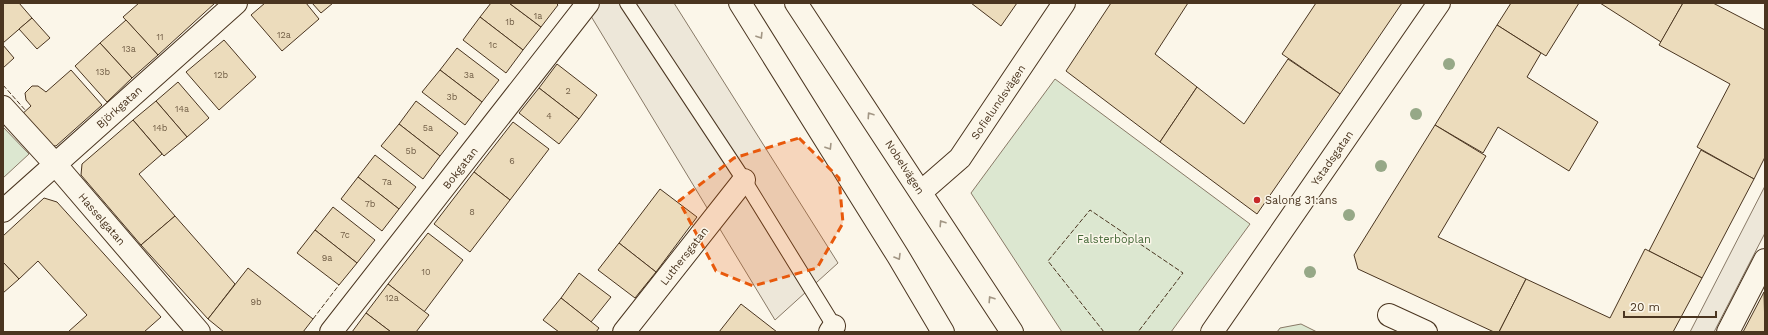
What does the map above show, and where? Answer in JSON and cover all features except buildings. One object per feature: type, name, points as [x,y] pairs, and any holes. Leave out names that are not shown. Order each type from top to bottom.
[{"type":"street","name":"Björkgatan","points":[[3,210],[236,3]]},
{"type":"street","name":"Bokgatan","points":[[331,332],[588,3]]},
{"type":"street","points":[[740,3],[898,256],[943,332]]},
{"type":"street","name":"Nobelvägen","points":[[796,3],[1012,332]]},
{"type":"street","name":"Sofielundsvägen","points":[[921,192],[960,158],[1064,3]]},
{"type":"street","name":"Ystadsgatan","points":[[1212,332],[1439,3]]},
{"type":"street","name":"Hasselgatan","points":[[3,107],[55,164],[199,332]]},
{"type":"street","name":"Luthersgatan","points":[[624,332],[744,180]]},
{"type":"street","points":[[1728,332],[1765,260]]},
{"type":"street","points":[[1389,315],[1426,332]]},
{"type":"lane","points":[[627,3],[744,180],[832,329]]},
{"type":"highlighted area","points":[[799,138],[839,178],[843,223],[817,268],[753,286],[716,271],[679,201],[734,158]]},
{"type":"green space","name":"Falsterboplan","points":[[1055,79],[1250,224],[1171,332],[1062,332],[971,193]]},
{"type":"green space","points":[[3,127],[29,154],[3,178]]},
{"type":"green space","points":[[1301,324],[1317,332],[1277,332],[1280,328]]},
{"type":"shaded area","points":[[583,3],[674,3],[838,263],[775,320]]},
{"type":"shaded area","points":[[1765,186],[1765,233],[1714,332],[1690,332]]},
{"type":"fence","points":[[3,85],[26,111]]},
{"type":"fence","points":[[1104,332],[1048,261],[1090,210],[1183,273],[1138,332]]},
{"type":"fence","points":[[313,319],[339,285]]},
{"type":"place","name":"Salong 31:ans","points":[[1257,200]]}]
